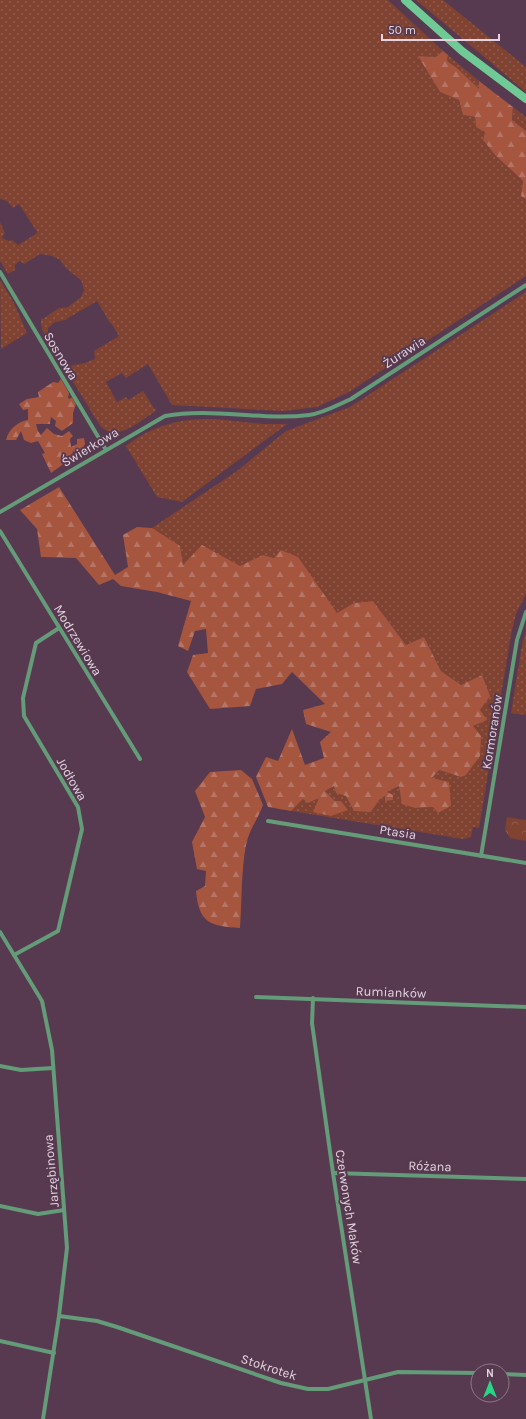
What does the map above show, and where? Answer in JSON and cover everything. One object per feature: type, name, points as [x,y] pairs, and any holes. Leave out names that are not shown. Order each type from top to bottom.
[{"type":"main road","points":[[405,0],[462,51],[526,99]]},
{"type":"street","name":"Sosnowa","points":[[0,272],[106,450]]},
{"type":"street","name":"Żurawia","points":[[194,413],[286,416],[309,415],[328,410],[351,398],[526,285]]},
{"type":"street","name":"Świerkowa","points":[[0,512],[165,416],[194,413]]},
{"type":"street","name":"Modrzewiowa","points":[[0,531],[140,759]]},
{"type":"street","name":"Kormoranów","points":[[481,856],[517,640],[526,612]]},
{"type":"street","name":"Jodłowa","points":[[14,955],[58,931],[82,828],[78,807],[24,716],[23,698],[36,643],[59,628]]},
{"type":"street","name":"Ptasia","points":[[268,821],[526,863]]},
{"type":"street","name":"Jarzębinowa","points":[[0,932],[42,1001],[52,1050],[67,1248],[54,1353],[43,1419]]},
{"type":"street","name":"Rumianków","points":[[256,996],[526,1007]]},
{"type":"street","name":"Czerwonych Maków","points":[[313,998],[312,1023],[333,1173],[372,1419]]},
{"type":"street","points":[[0,1066],[20,1070],[53,1068]]},
{"type":"street","name":"Różana","points":[[333,1173],[526,1179]]},
{"type":"street","points":[[0,1206],[38,1214],[64,1210]]},
{"type":"street","name":"Stokrotek","points":[[59,1316],[97,1321],[281,1383],[308,1389],[328,1389],[398,1372],[470,1373]]},
{"type":"street","points":[[0,1341],[54,1353]]},
{"type":"street","points":[[510,1374],[526,1375]]},
{"type":"green space","points":[[0,0],[388,0],[443,51],[437,57],[418,56],[440,92],[459,100],[463,115],[475,117],[485,132],[483,140],[495,155],[523,181],[521,196],[526,199],[526,276],[349,392],[317,407],[284,411],[172,405],[148,364],[126,378],[122,373],[106,382],[117,402],[126,397],[128,400],[143,391],[156,411],[135,425],[119,432],[105,430],[99,424],[64,367],[85,363],[95,359],[94,351],[119,336],[111,323],[97,301],[65,320],[55,322],[48,328],[48,334],[44,334],[41,325],[41,318],[43,319],[59,308],[68,307],[81,297],[84,290],[81,280],[67,269],[60,260],[52,256],[40,254],[24,264],[20,261],[15,265],[15,270],[8,274],[0,261],[0,222],[5,233],[2,238],[9,241],[12,240],[18,245],[37,232],[19,204],[13,208],[7,201],[0,199]]},
{"type":"green space","points":[[416,0],[443,0],[526,67],[526,92]]},
{"type":"green space","points":[[443,51],[448,55],[447,61],[457,68],[479,89],[479,81],[513,107],[512,120],[526,131],[526,199],[521,196],[523,181],[495,155],[483,140],[485,132],[476,127],[475,117],[463,115],[459,100],[440,92],[418,56],[436,57]]},
{"type":"green space","points":[[448,55],[479,81],[479,90],[457,68],[447,61]]},
{"type":"green space","points":[[513,107],[526,117],[526,131],[512,120]]},
{"type":"green space","points":[[0,280],[14,303],[27,333],[1,349]]},
{"type":"green space","points":[[526,292],[526,594],[516,614],[511,635],[479,828],[473,827],[471,837],[463,839],[291,811],[303,799],[320,798],[313,812],[347,810],[341,801],[335,801],[325,791],[334,785],[346,796],[371,812],[379,800],[386,796],[386,792],[400,786],[415,808],[433,807],[432,778],[439,770],[461,777],[473,726],[480,710],[482,675],[461,685],[441,671],[424,637],[406,645],[373,601],[354,603],[337,614],[297,557],[274,558],[263,555],[240,567],[202,546],[183,565],[152,528],[237,471],[286,431],[350,407]]},
{"type":"green space","points":[[61,379],[69,393],[68,398],[70,399],[72,397],[76,404],[73,413],[73,423],[62,431],[55,426],[56,421],[51,417],[50,424],[36,424],[38,431],[41,435],[47,428],[54,434],[62,436],[69,431],[73,436],[70,439],[71,447],[77,444],[77,439],[84,438],[85,444],[81,451],[77,453],[73,451],[72,458],[51,473],[42,454],[45,453],[38,441],[31,443],[24,440],[21,431],[16,440],[6,440],[7,436],[14,427],[21,422],[28,420],[28,409],[23,410],[19,404],[27,399],[39,397],[38,392],[53,382],[58,383]]},
{"type":"green space","points":[[215,419],[263,424],[287,424],[182,502],[157,497],[126,446],[147,433],[168,424],[191,420]]},
{"type":"green space","points":[[59,487],[115,575],[128,567],[123,535],[137,527],[152,528],[180,546],[183,565],[202,545],[240,566],[263,555],[274,558],[281,550],[298,557],[337,613],[354,603],[373,601],[406,645],[424,637],[441,671],[461,685],[482,675],[490,696],[480,710],[487,720],[473,726],[481,736],[480,756],[466,775],[461,777],[439,770],[432,778],[449,782],[451,806],[438,813],[433,807],[415,808],[402,804],[399,786],[387,792],[393,795],[393,800],[385,801],[385,796],[379,800],[371,812],[354,811],[346,796],[336,793],[334,786],[325,791],[335,801],[341,801],[348,810],[331,816],[313,812],[319,798],[308,803],[303,799],[291,811],[268,807],[256,777],[266,757],[278,761],[292,729],[305,765],[324,758],[320,742],[331,732],[306,724],[303,710],[325,704],[292,672],[282,684],[256,689],[250,706],[210,709],[187,672],[193,655],[208,653],[206,629],[195,631],[188,651],[178,646],[191,601],[157,592],[121,586],[113,579],[99,585],[76,558],[41,557],[37,529],[20,510]]},
{"type":"green space","points":[[526,630],[526,715],[511,713],[522,645]]},
{"type":"green space","points":[[241,770],[252,779],[263,805],[249,834],[244,855],[240,928],[214,924],[204,917],[200,910],[196,891],[205,886],[206,871],[197,869],[192,842],[205,817],[195,791],[210,772]]},
{"type":"green space","points":[[507,817],[526,820],[526,841],[510,838],[505,830]]}]
